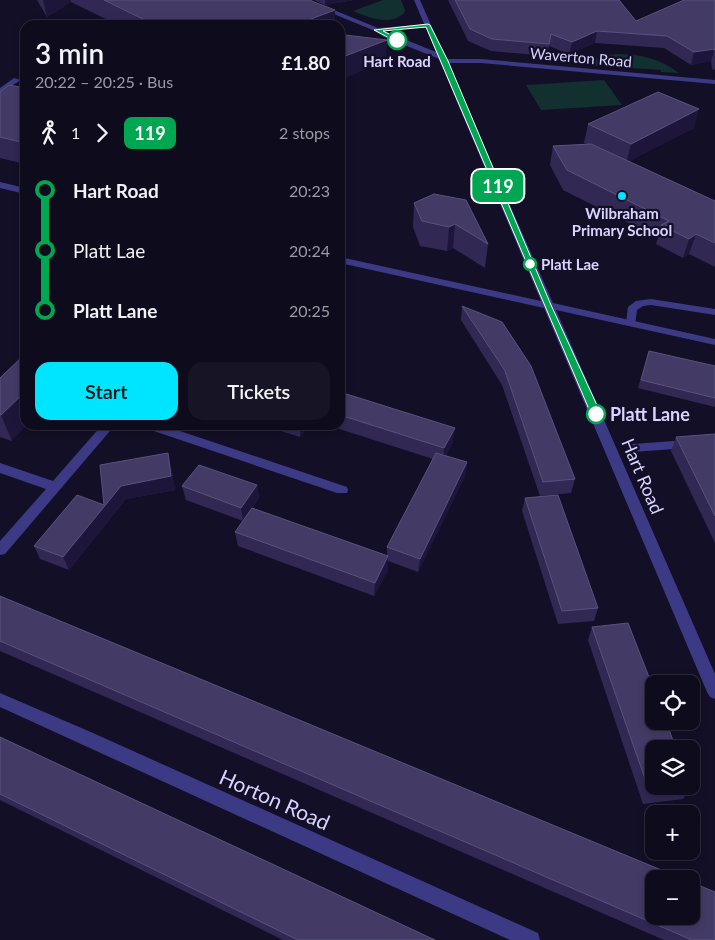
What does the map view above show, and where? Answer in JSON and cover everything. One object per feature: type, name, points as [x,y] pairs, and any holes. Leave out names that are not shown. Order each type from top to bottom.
[{"type":"street","points":[[303,0],[444,60]]},
{"type":"street","name":"Hart Road","points":[[418,0],[547,305],[611,448],[715,692]]},
{"type":"street","points":[[377,30],[428,25]]},
{"type":"street","points":[[377,40],[386,36]]},
{"type":"street","name":"Waverton Road","points":[[444,60],[481,61],[715,82]]},
{"type":"street","points":[[0,91],[17,80]]},
{"type":"street","points":[[0,185],[20,190]]},
{"type":"street","points":[[345,261],[715,342]]},
{"type":"street","points":[[631,323],[632,309],[640,303],[651,302],[715,312]]},
{"type":"street","points":[[0,550],[105,430]]},
{"type":"street","points":[[164,430],[342,490]]},
{"type":"street","points":[[633,448],[715,442]]},
{"type":"street","points":[[0,468],[55,487]]},
{"type":"street","name":"Horton Road","points":[[0,700],[531,940]]},
{"type":"green space","points":[[383,0],[401,0],[405,10],[404,13],[392,19],[379,20],[353,11]]},
{"type":"green space","points":[[616,54],[657,60],[679,73],[588,65],[588,63],[602,56]]},
{"type":"green space","points":[[604,80],[622,105],[541,110],[526,85]]},
{"type":"building","points":[[104,0],[309,0],[335,10],[308,20],[145,20]]},
{"type":"building","points":[[455,0],[619,0],[636,21],[684,0],[715,0],[715,49],[694,52],[667,36],[597,31],[572,42],[551,34],[549,44],[492,39],[470,29]]},
{"type":"building","points":[[345,35],[387,40],[345,56]]},
{"type":"building","points":[[9,85],[20,87],[20,142],[0,137],[0,92]]},
{"type":"building","points":[[658,92],[699,109],[631,144],[588,124]]},
{"type":"building","points":[[591,144],[715,201],[715,243],[696,234],[689,239],[661,225],[669,221],[567,170],[553,146]]},
{"type":"building","points":[[434,194],[466,200],[488,244],[455,224],[449,227],[422,221],[414,203]]},
{"type":"building","points":[[462,306],[502,322],[531,366],[575,479],[543,482],[505,371]]},
{"type":"building","points":[[649,351],[715,366],[715,398],[641,380]]},
{"type":"building","points":[[20,359],[20,397],[1,415],[0,415],[0,378]]},
{"type":"building","points":[[345,394],[455,428],[444,448],[345,417]]},
{"type":"building","points":[[715,434],[715,516],[676,437]]},
{"type":"building","points":[[168,453],[171,476],[121,486],[63,557],[34,546],[77,495],[104,505],[100,465]]},
{"type":"building","points":[[436,453],[467,462],[420,559],[387,547]]},
{"type":"building","points":[[199,465],[257,485],[241,508],[182,486]]},
{"type":"building","points":[[558,495],[598,608],[562,611],[525,498]]},
{"type":"building","points":[[252,508],[388,556],[375,583],[235,532]]},
{"type":"building","points":[[0,596],[661,870],[645,870],[645,920],[0,641]]},
{"type":"building","points":[[628,623],[648,675],[645,675],[645,730],[669,730],[673,740],[645,740],[645,779],[592,627]]},
{"type":"building","points":[[0,737],[435,940],[298,940],[0,794]]},
{"type":"building","points":[[700,886],[715,892],[715,940],[692,940],[657,925],[700,925]]},
{"type":"bus line","name":"119","points":[[397,40],[377,30],[428,25],[474,128],[547,305],[596,414]]},
{"type":"place","name":"Hart Road","points":[[397,40]]},
{"type":"place","name":"Wilbraham Primary School","points":[[622,196]]},
{"type":"place","name":"Platt Lae","points":[[530,264]]},
{"type":"place","name":"Platt Lane","points":[[596,414]]}]
